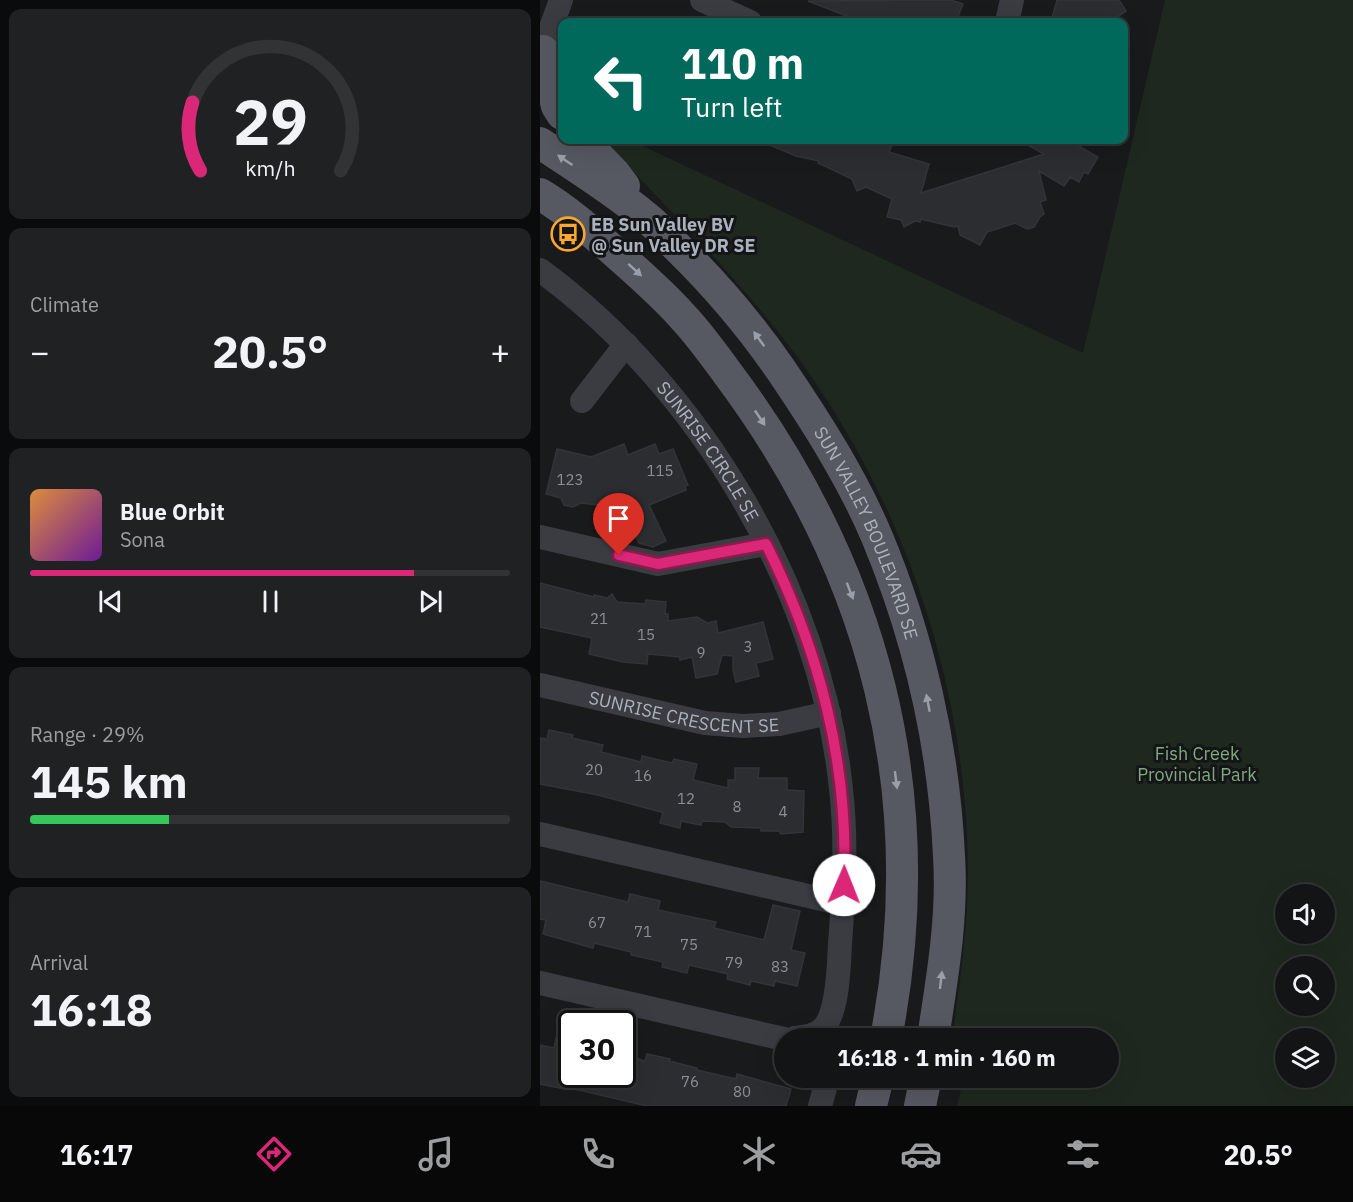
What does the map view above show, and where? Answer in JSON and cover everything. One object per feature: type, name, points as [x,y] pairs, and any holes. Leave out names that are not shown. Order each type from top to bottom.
[{"type":"main road","points":[[542,55],[558,108]]},
{"type":"main road","name":"SUN VALLEY BOULEVARD SE","points":[[540,143],[647,218],[709,278],[767,351],[803,402],[830,445],[876,536],[914,644],[926,693],[946,805],[950,860],[948,916],[934,1028]]},
{"type":"main road","points":[[586,144],[615,174],[647,218]]},
{"type":"main road","name":"SUN VALLEY BOULEVARD SE","points":[[540,194],[586,227],[638,273],[683,317],[714,355],[747,399],[796,478],[833,549],[851,591],[868,642],[880,691],[892,746],[900,808],[903,859],[902,906],[898,962],[888,1028]]},
{"type":"main road","points":[[871,1106],[875,1088]]},
{"type":"main road","points":[[920,1106],[924,1088]]},
{"type":"street","points":[[542,55],[561,0]]},
{"type":"street","points":[[702,0],[741,18]]},
{"type":"street","points":[[1008,18],[1012,0]]},
{"type":"street","name":"SUNRISE CIRCLE SE","points":[[540,270],[591,311],[626,344],[659,380],[712,450],[743,500],[766,544],[803,626],[818,669],[829,713],[842,799],[843,904],[834,1004],[825,1028]]},
{"type":"street","points":[[582,401],[626,344]]},
{"type":"street","points":[[540,537],[658,564],[766,544]]},
{"type":"street","name":"SUNRISE CRESCENT SE","points":[[540,685],[705,723],[743,726],[779,724],[829,713]]},
{"type":"street","points":[[540,834],[843,904]]},
{"type":"street","points":[[540,983],[774,1037]]},
{"type":"street","points":[[820,1106],[825,1088]]},
{"type":"green space","name":"Fish Creek Provincial Park","points":[[1165,0],[1353,0],[1353,1106],[957,1106],[961,1088],[1119,1088],[1119,1028],[953,1028],[967,913],[965,800],[955,730],[941,661],[920,593],[895,527],[864,463],[828,401],[787,343],[721,265],[607,144],[639,144],[1083,353]]},
{"type":"building","points":[[951,0],[963,4],[958,18],[852,18],[808,1]]},
{"type":"building","points":[[1057,0],[1119,0],[1126,11],[1116,18],[1052,18]]},
{"type":"building","points":[[768,144],[892,144],[889,152],[929,164],[921,193],[1044,154],[1026,144],[1075,144],[1098,157],[1088,174],[1084,172],[1079,182],[1070,177],[1064,186],[1039,171],[1046,200],[1040,202],[1044,214],[1034,227],[1027,229],[1015,223],[987,232],[980,245],[960,235],[958,226],[921,219],[920,222],[915,221],[904,227],[901,220],[887,217],[892,199],[866,187],[857,191],[852,179],[818,163],[819,161],[796,156]]},
{"type":"building","points":[[624,444],[628,455],[655,444],[659,454],[673,449],[688,485],[685,486],[686,490],[649,505],[666,541],[653,547],[639,543],[622,506],[610,514],[607,506],[581,503],[573,507],[564,505],[561,498],[546,494],[557,449],[591,457]]},
{"type":"building","points":[[540,583],[594,597],[594,595],[607,598],[612,594],[617,602],[645,604],[646,600],[666,602],[665,614],[668,614],[668,621],[697,617],[707,623],[716,621],[718,633],[763,622],[773,659],[756,663],[759,676],[736,682],[733,656],[722,655],[717,674],[696,678],[692,657],[680,660],[680,657],[648,654],[647,664],[623,662],[589,654],[592,638],[540,627]]},
{"type":"building","points":[[549,730],[603,745],[601,752],[641,762],[642,756],[672,763],[674,759],[697,764],[693,780],[728,788],[728,780],[735,780],[735,768],[759,768],[758,778],[787,778],[787,790],[804,791],[803,832],[781,834],[779,831],[761,831],[761,828],[731,827],[725,822],[702,821],[701,825],[681,821],[680,828],[660,823],[663,812],[598,795],[540,784],[540,738],[547,739]]},
{"type":"building","points":[[540,881],[628,902],[630,894],[660,901],[658,910],[716,922],[714,928],[764,940],[773,905],[800,911],[791,950],[805,953],[797,986],[775,981],[774,986],[751,981],[750,985],[727,979],[728,974],[689,965],[687,973],[662,967],[663,962],[631,955],[631,952],[594,943],[593,948],[543,934],[546,920],[540,919]]},
{"type":"building","points":[[557,1034],[558,1088],[540,1084],[540,1045],[554,1048]]},
{"type":"building","points":[[647,1054],[670,1059],[669,1061],[697,1068],[697,1070],[736,1079],[737,1074],[774,1084],[774,1088],[791,1089],[786,1106],[647,1106],[570,1088],[636,1088],[636,1058],[645,1061]]},
{"type":"place","name":"EB Sun Valley BV @ Sun Valley DR SE","points":[[568,234]]},
{"type":"route","points":[[619,555],[658,564],[766,544],[803,626],[818,669],[829,713],[841,789],[844,885]]}]
